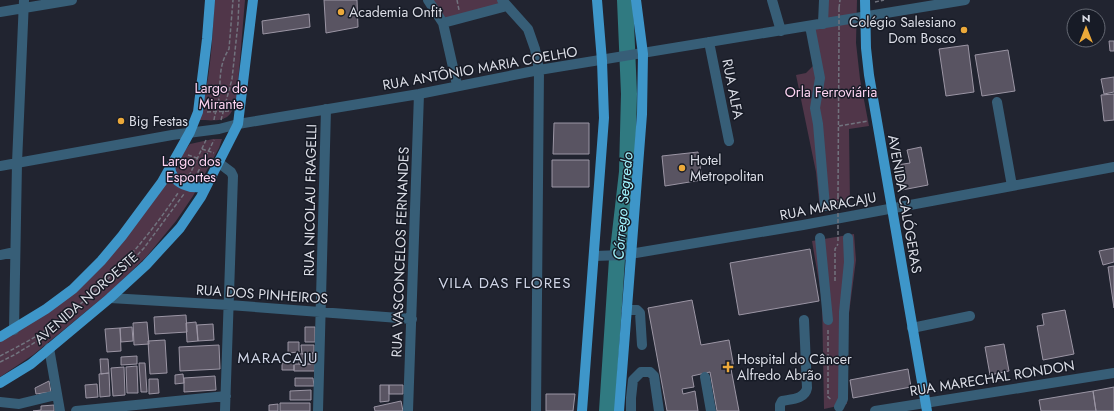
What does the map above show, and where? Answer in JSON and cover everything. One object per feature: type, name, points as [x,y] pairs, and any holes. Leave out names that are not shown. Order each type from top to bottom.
[{"type":"main road","name":"AVENIDA NOROESTE","points":[[0,337],[14,330],[46,309],[73,289],[101,261],[141,212],[170,167],[190,132],[198,112],[203,79],[210,0]]},
{"type":"main road","name":"AVENIDA NOROESTE","points":[[0,383],[31,364],[110,298],[146,265],[180,228],[200,197],[238,124],[253,0]]},
{"type":"main road","points":[[582,411],[598,256],[604,118],[606,60],[597,0]]},
{"type":"main road","points":[[619,411],[626,310],[628,254],[642,114],[643,54],[636,0]]},
{"type":"main road","name":"AVENIDA CALÓGERAS","points":[[865,0],[864,17],[869,75],[926,407]]},
{"type":"main road","points":[[170,167],[173,177],[181,183],[201,187],[206,186]]},
{"type":"street","points":[[0,12],[24,4],[72,0]]},
{"type":"street","points":[[428,0],[443,23],[457,85]]},
{"type":"street","points":[[772,0],[781,31]]},
{"type":"street","points":[[823,24],[824,0]]},
{"type":"street","name":"RUA ANTÔNIO MARIA COELHO","points":[[0,166],[190,132],[216,125],[238,124],[419,94],[457,85],[539,70],[964,0]]},
{"type":"street","points":[[443,23],[505,3],[528,29],[535,49],[539,70],[536,411]]},
{"type":"street","points":[[14,330],[17,163],[24,4]]},
{"type":"street","points":[[810,26],[820,78],[815,108],[818,124],[825,206]]},
{"type":"street","name":"RUA ALFA","points":[[710,42],[729,141]]},
{"type":"street","name":"RUA VASCONCELOS FERNANDES","points":[[408,411],[419,94]]},
{"type":"street","points":[[997,102],[1012,186]]},
{"type":"street","name":"RUA NICOLAU FRAGELLI","points":[[318,411],[326,109]]},
{"type":"street","points":[[218,163],[231,172],[233,176],[225,411]]},
{"type":"street","name":"RUA MARACAJU","points":[[598,256],[628,254],[803,225],[1114,167]]},
{"type":"street","points":[[820,238],[828,320]]},
{"type":"street","points":[[839,407],[843,399],[844,312],[849,262],[843,240]]},
{"type":"street","points":[[0,255],[15,252]]},
{"type":"street","name":"RUA DOS PINHEIROS","points":[[110,298],[229,305],[412,319]]},
{"type":"street","points":[[626,310],[637,310],[640,313],[642,345]]},
{"type":"street","points":[[912,328],[970,316]]},
{"type":"street","points":[[780,411],[782,401],[803,396],[806,393],[804,320]]},
{"type":"street","points":[[49,348],[56,396],[60,411]]},
{"type":"street","points":[[631,411],[633,380],[641,372],[650,372],[654,376],[659,411]]},
{"type":"street","name":"RUA MARECHAL RONDON","points":[[875,411],[926,407],[1114,372]]},
{"type":"street","points":[[705,376],[711,411]]},
{"type":"street","points":[[0,402],[19,404],[56,396]]},
{"type":"street","points":[[76,411],[226,396]]},
{"type":"path","points":[[216,125],[220,73],[224,56],[229,49],[233,0]]},
{"type":"path","points":[[0,356],[49,328],[101,285],[126,261],[186,184],[199,171],[208,151],[216,125],[223,111],[232,79],[239,0]]},
{"type":"path","points":[[840,0],[838,196],[843,240]]},
{"type":"path","points":[[874,0],[874,2],[884,0]]},
{"type":"path","points":[[205,112],[235,110]]},
{"type":"path","points":[[839,126],[877,120]]},
{"type":"path","points":[[110,285],[144,248],[176,206],[204,143]]},
{"type":"path","points":[[202,149],[215,153],[216,151]]},
{"type":"path","points":[[188,155],[197,158]]},
{"type":"path","points":[[0,362],[64,324]]},
{"type":"green space","name":"Largo do Mirante","points":[[214,0],[245,0],[237,95],[232,110],[225,118],[220,120],[199,120],[206,91],[210,61]]},
{"type":"green space","points":[[428,0],[502,0],[507,6],[443,23]]},
{"type":"green space","name":"Orla Ferroviária","points":[[822,0],[857,0],[856,43],[860,79],[869,126],[849,129],[850,205],[820,210],[816,172],[796,75],[806,73],[814,65],[811,42],[822,7]]},
{"type":"green space","name":"Largo dos Esportes","points":[[213,139],[222,139],[219,148],[193,196],[176,221],[147,256],[111,291],[33,355],[0,377],[0,340],[75,292],[190,144]]},
{"type":"green space","points":[[854,234],[856,260],[848,321],[847,404],[824,409],[822,300],[812,241]]},
{"type":"building","name":"Academia Onfit","points":[[324,0],[357,0],[358,27],[326,33]]},
{"type":"building","points":[[309,14],[310,27],[263,34],[262,21]]},
{"type":"building","points":[[1109,41],[1114,41],[1114,51],[1110,51]]},
{"type":"building","points":[[968,45],[974,92],[946,96],[939,49]]},
{"type":"building","points":[[1008,50],[1015,91],[982,96],[975,55]]},
{"type":"building","points":[[1114,77],[1114,92],[1104,94],[1101,79]]},
{"type":"building","points":[[1114,94],[1114,120],[1104,121],[1101,95]]},
{"type":"building","points":[[554,123],[589,123],[589,154],[553,154]]},
{"type":"building","points":[[921,147],[928,185],[902,190],[897,165],[910,163],[907,150]]},
{"type":"building","name":"Hotel Metropolitan","points":[[698,152],[702,180],[665,186],[662,156]]},
{"type":"building","points":[[552,160],[589,160],[589,187],[552,187]]},
{"type":"building","points":[[1114,248],[1114,262],[1103,265],[1099,251]]},
{"type":"building","points":[[810,249],[819,301],[739,315],[730,263]]},
{"type":"building","points":[[1114,266],[1114,308],[1108,267]]},
{"type":"building","points":[[692,300],[701,345],[729,340],[734,368],[731,369],[739,411],[717,411],[710,372],[692,376],[694,387],[682,389],[683,394],[695,391],[698,411],[667,411],[648,308]]},
{"type":"building","points":[[1065,310],[1074,354],[1043,360],[1037,326],[1044,325],[1042,314]]},
{"type":"building","points":[[186,315],[187,332],[155,334],[154,317]]},
{"type":"building","points":[[147,322],[149,344],[134,345],[133,323]]},
{"type":"building","points":[[196,322],[198,341],[187,342],[186,323]]},
{"type":"building","points":[[213,324],[214,340],[198,341],[197,325]]},
{"type":"building","points":[[132,327],[133,341],[121,342],[120,328]]},
{"type":"building","points":[[305,327],[315,327],[315,342],[305,342]]},
{"type":"building","points":[[120,328],[121,351],[107,352],[105,329]]},
{"type":"building","points":[[165,340],[167,373],[150,374],[148,341]]},
{"type":"building","points":[[288,342],[299,342],[299,352],[288,353]]},
{"type":"building","points":[[1004,344],[1009,371],[990,375],[985,347]]},
{"type":"building","points":[[219,345],[220,369],[180,371],[179,347]]},
{"type":"building","points":[[301,345],[314,345],[314,353],[302,354]]},
{"type":"building","points":[[313,353],[313,364],[299,364],[299,354]]},
{"type":"building","points":[[137,356],[137,364],[121,365],[121,357]]},
{"type":"building","points":[[100,359],[108,359],[109,373],[101,374]]},
{"type":"building","points":[[139,363],[145,363],[147,392],[141,392]]},
{"type":"building","points":[[282,363],[294,363],[294,370],[282,370]]},
{"type":"building","points":[[294,364],[315,364],[315,371],[294,371]]},
{"type":"building","points":[[137,366],[138,393],[127,393],[126,367]]},
{"type":"building","points":[[124,367],[125,395],[113,396],[111,368]]},
{"type":"building","points":[[908,369],[911,387],[853,398],[850,380]]},
{"type":"building","points":[[109,373],[110,396],[100,397],[99,374]]},
{"type":"building","points":[[183,374],[184,383],[175,384],[175,375]]},
{"type":"building","points":[[215,376],[216,390],[184,392],[184,378]]},
{"type":"building","points":[[295,378],[313,378],[314,386],[295,386]]},
{"type":"building","points":[[149,379],[158,379],[159,393],[149,394]]},
{"type":"building","points":[[49,381],[51,392],[36,394],[35,388]]},
{"type":"building","points":[[97,384],[98,397],[86,398],[85,385]]},
{"type":"building","points":[[380,385],[389,385],[389,401],[380,402]]},
{"type":"building","points":[[389,385],[403,385],[403,394],[389,394]]},
{"type":"building","points":[[1114,387],[1114,411],[1096,411],[1093,391]]},
{"type":"building","points":[[311,390],[311,400],[290,400],[290,391]]},
{"type":"building","points":[[1093,391],[1096,411],[1041,411],[1039,400]]},
{"type":"building","points":[[546,394],[575,394],[573,411],[546,411]]},
{"type":"building","points":[[401,401],[403,411],[375,411],[374,407]]},
{"type":"building","points":[[280,403],[310,403],[310,411],[280,411]]},
{"type":"building","points":[[278,404],[278,411],[269,411],[269,405]]},
{"type":"building","points":[[54,405],[54,411],[33,411],[41,410],[41,406]]},
{"type":"waterway","name":"Córrego Segredo","points":[[607,411],[617,259],[627,172],[629,94],[625,0]]},
{"type":"place","name":"Academia Onfit","points":[[341,12]]},
{"type":"place","name":"Colégio Salesiano Dom Bosco","points":[[964,30]]},
{"type":"place","name":"Big Festas","points":[[121,121]]},
{"type":"place","name":"Hotel Metropolitan","points":[[682,168]]},
{"type":"place","name":"Hospital do Câncer Alfredo Abrão","points":[[728,367]]},
{"type":"district","name":"VILA DAS FLORES","points":[[505,283]]},
{"type":"district","name":"MARACAJU","points":[[278,358]]}]
